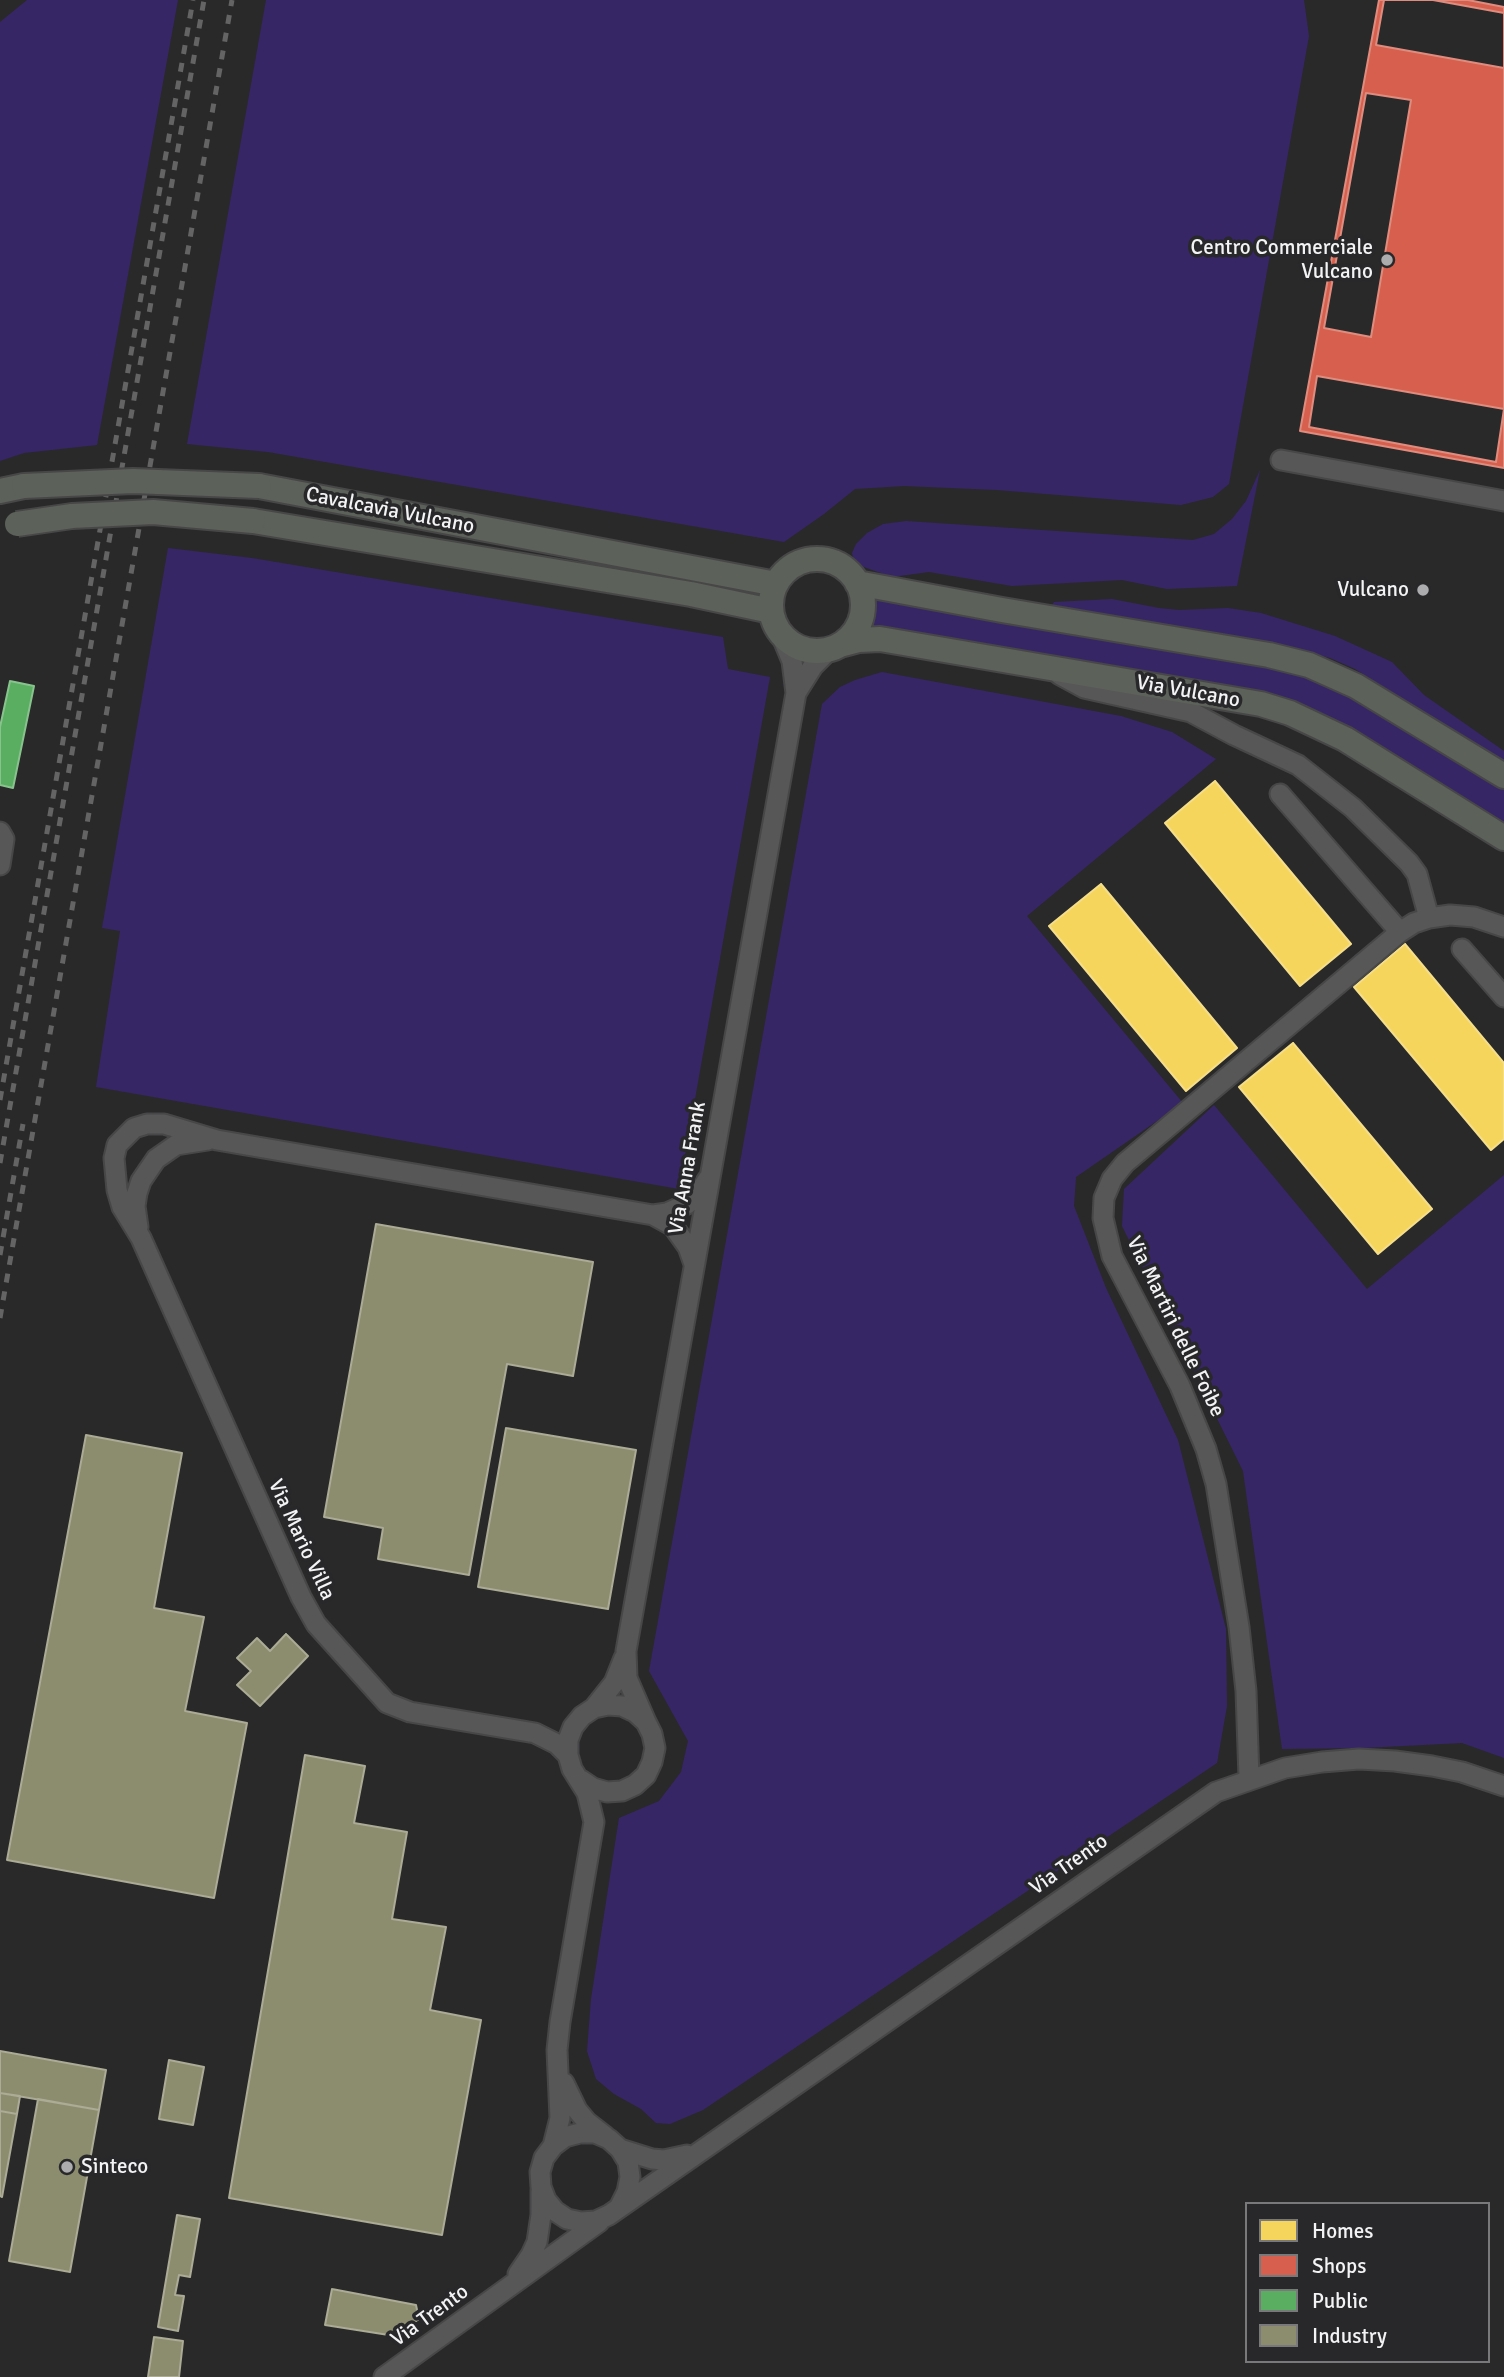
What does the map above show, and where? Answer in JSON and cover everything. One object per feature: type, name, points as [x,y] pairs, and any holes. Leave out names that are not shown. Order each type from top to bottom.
[{"type":"main road","name":"Cavalcavia Vulcano","points":[[0,491],[24,486],[133,481],[259,486],[776,584]]},
{"type":"main road","name":"Cavalcavia Vulcano","points":[[9,526],[72,516],[153,512],[253,521],[691,594],[776,622]]},
{"type":"main road","points":[[817,559],[838,565],[849,572],[857,583],[862,600],[861,617],[853,633],[835,647],[808,650],[788,641],[776,622],[772,593],[776,584],[793,566],[817,559]]},
{"type":"main road","points":[[857,583],[1269,655],[1309,665],[1356,686],[1504,776]]},
{"type":"main road","name":"Via Vulcano","points":[[835,647],[859,640],[880,639],[1261,705],[1290,713],[1345,739],[1504,838]]},
{"type":"street","points":[[1281,460],[1504,501]]},
{"type":"street","name":"Via Anna Frank","points":[[588,1712],[614,1683],[626,1651],[796,693],[792,661],[776,622]]},
{"type":"street","name":"Via Anna Frank","points":[[796,693],[808,672],[835,647]]},
{"type":"street","points":[[1046,668],[1084,688],[1191,712],[1234,736],[1298,765],[1344,800],[1409,863],[1416,874],[1429,918]]},
{"type":"street","points":[[1280,794],[1400,932]]},
{"type":"street","points":[[0,832],[4,839],[0,865]]},
{"type":"street","name":"Via Martiri delle Foibe","points":[[1249,1779],[1246,1690],[1239,1627],[1216,1484],[1199,1430],[1181,1386],[1112,1256],[1103,1218],[1104,1198],[1112,1179],[1125,1163],[1400,932],[1414,923],[1450,915],[1474,917],[1504,927]]},
{"type":"street","points":[[1462,949],[1504,997]]},
{"type":"street","name":"Via Mario Villa","points":[[568,1755],[557,1744],[535,1733],[398,1709],[377,1695],[316,1624],[301,1598],[141,1238],[122,1207],[117,1190],[114,1158],[117,1145],[134,1128],[147,1124],[164,1124],[217,1140],[653,1215],[667,1213],[687,1204],[710,1177]]},
{"type":"street","name":"Via Mario Villa","points":[[141,1238],[135,1206],[136,1193],[147,1170],[156,1159],[176,1146],[199,1140],[217,1140]]},
{"type":"street","name":"Via Mario Villa","points":[[653,1215],[673,1226],[688,1247],[694,1264]]},
{"type":"street","name":"Via Anna Frank","points":[[626,1651],[627,1678],[646,1722]]},
{"type":"street","points":[[581,1780],[593,1788],[607,1792],[635,1785],[646,1775],[655,1748],[646,1722],[635,1712],[622,1706],[608,1705],[588,1712],[573,1727],[568,1740],[568,1755],[572,1769],[587,1793],[593,1836]]},
{"type":"street","name":"Via Mario Villa","points":[[535,1733],[558,1729],[588,1712]]},
{"type":"street","name":"Via Trento","points":[[384,2377],[614,2210],[1216,1792],[1249,1779],[1304,1764],[1377,1759],[1448,1769],[1504,1786]]},
{"type":"street","points":[[552,2146],[560,2118],[557,2049],[560,2022],[593,1836],[596,1822],[604,1810],[626,1789]]},
{"type":"street","points":[[559,2073],[577,2110],[587,2122],[615,2144],[628,2162],[630,2177],[627,2192],[614,2210]]},
{"type":"street","name":"Via Trento","points":[[502,2291],[523,2267],[537,2242],[541,2215],[542,2165],[552,2146],[565,2137],[595,2133],[642,2157],[664,2160],[708,2147]]},
{"type":"street","name":"Via Trento","points":[[541,2187],[546,2200],[555,2211],[567,2218],[581,2222],[596,2221],[614,2210]]},
{"type":"shaded area","points":[[27,0],[178,0],[97,445],[24,453],[0,461],[0,22]]},
{"type":"shaded area","points":[[266,0],[1304,0],[1309,36],[1229,484],[1213,497],[1181,505],[997,490],[904,486],[855,489],[784,542],[268,452],[187,444]]},
{"type":"shaded area","points":[[1260,470],[1237,586],[1167,589],[1122,580],[1012,586],[929,572],[892,577],[861,566],[854,561],[852,553],[856,544],[867,533],[883,524],[906,521],[1193,540],[1214,534],[1232,519],[1246,501]]},
{"type":"shaded area","points":[[168,548],[252,558],[723,637],[728,669],[770,677],[679,1189],[96,1087],[120,931],[102,928]]},
{"type":"shaded area","points":[[869,597],[1285,670],[1315,678],[1369,704],[1504,789],[1504,825],[1356,733],[1017,654],[864,627],[869,615]]},
{"type":"shaded area","points":[[1112,599],[1179,610],[1228,608],[1261,613],[1335,636],[1392,662],[1424,695],[1504,751],[1504,763],[1355,669],[1330,658],[1283,646],[1052,605],[1054,602]]},
{"type":"shaded area","points":[[882,672],[1121,716],[1172,732],[1216,759],[1027,916],[1183,1103],[1076,1177],[1074,1206],[1106,1288],[1178,1440],[1226,1629],[1227,1706],[1217,1763],[703,2110],[670,2124],[656,2123],[641,2109],[614,2094],[596,2079],[587,2051],[591,1999],[619,1818],[659,1801],[681,1772],[688,1741],[649,1671],[822,704],[840,687]]},
{"type":"shaded area","points":[[1214,1105],[1367,1289],[1504,1175],[1504,1758],[1462,1743],[1282,1749],[1243,1471],[1122,1226],[1124,1189]]},
{"type":"building: Homes","points":[[1215,781],[1351,944],[1300,986],[1165,823]]},
{"type":"building: Homes","points":[[1101,884],[1237,1048],[1186,1091],[1049,926]]},
{"type":"building: Homes","points":[[1405,944],[1504,1063],[1504,1139],[1491,1150],[1354,987]]},
{"type":"building: Homes","points":[[1293,1043],[1432,1209],[1378,1254],[1239,1087]]},
{"type":"building: Shops","points":[[1379,0],[1468,0],[1504,7],[1504,468],[1300,431]]},
{"type":"building: Shops","points":[[1384,0],[1433,0],[1504,13],[1504,68],[1376,45]]},
{"type":"building: Shops","points":[[1366,93],[1411,100],[1371,337],[1324,328]]},
{"type":"building: Shops","points":[[1317,376],[1504,409],[1496,462],[1309,427]]},
{"type":"building: Public","points":[[10,681],[34,686],[13,788],[0,785],[0,727]]},
{"type":"building: Industry","points":[[376,1224],[593,1262],[573,1376],[507,1364],[469,1575],[378,1559],[383,1528],[324,1517]]},
{"type":"building: Industry","points":[[506,1428],[636,1450],[608,1609],[478,1587]]},
{"type":"building: Industry","points":[[86,1435],[182,1453],[154,1608],[204,1617],[185,1711],[247,1723],[214,1898],[7,1860]]},
{"type":"building: Industry","points":[[286,1634],[308,1656],[260,1706],[237,1685],[251,1671],[237,1658],[257,1638],[270,1651]]},
{"type":"building: Industry","points":[[305,1755],[365,1766],[354,1823],[407,1832],[392,1919],[446,1927],[430,2010],[481,2020],[442,2235],[229,2198]]},
{"type":"building: Industry","points":[[0,2051],[106,2070],[99,2110],[0,2093]]},
{"type":"building: Industry","points":[[169,2060],[204,2067],[193,2125],[159,2119]]},
{"type":"building: Industry","points":[[0,2093],[20,2096],[17,2114],[0,2111]]},
{"type":"building: Industry","points":[[38,2099],[99,2110],[70,2272],[9,2261]]},
{"type":"building: Industry","points":[[0,2111],[17,2114],[2,2197],[0,2196]]},
{"type":"building: Industry","points":[[177,2215],[200,2219],[190,2277],[179,2275],[175,2295],[184,2296],[178,2331],[158,2327]]},
{"type":"building: Industry","points":[[332,2289],[416,2305],[419,2319],[395,2336],[325,2325]]},
{"type":"building: Industry","points":[[154,2337],[183,2341],[179,2377],[148,2377]]},
{"type":"railway","points":[[0,1100],[193,0]]},
{"type":"railway","points":[[0,1163],[204,0]]},
{"type":"railway","points":[[0,1318],[232,0]]},
{"type":"railway","points":[[0,1255],[23,1124]]},
{"type":"place","name":"Centro Commerciale Vulcano","points":[[1387,260]]},
{"type":"place","name":"Vulcano","points":[[1423,590]]},
{"type":"place","name":"Sinteco","points":[[67,2167]]}]
